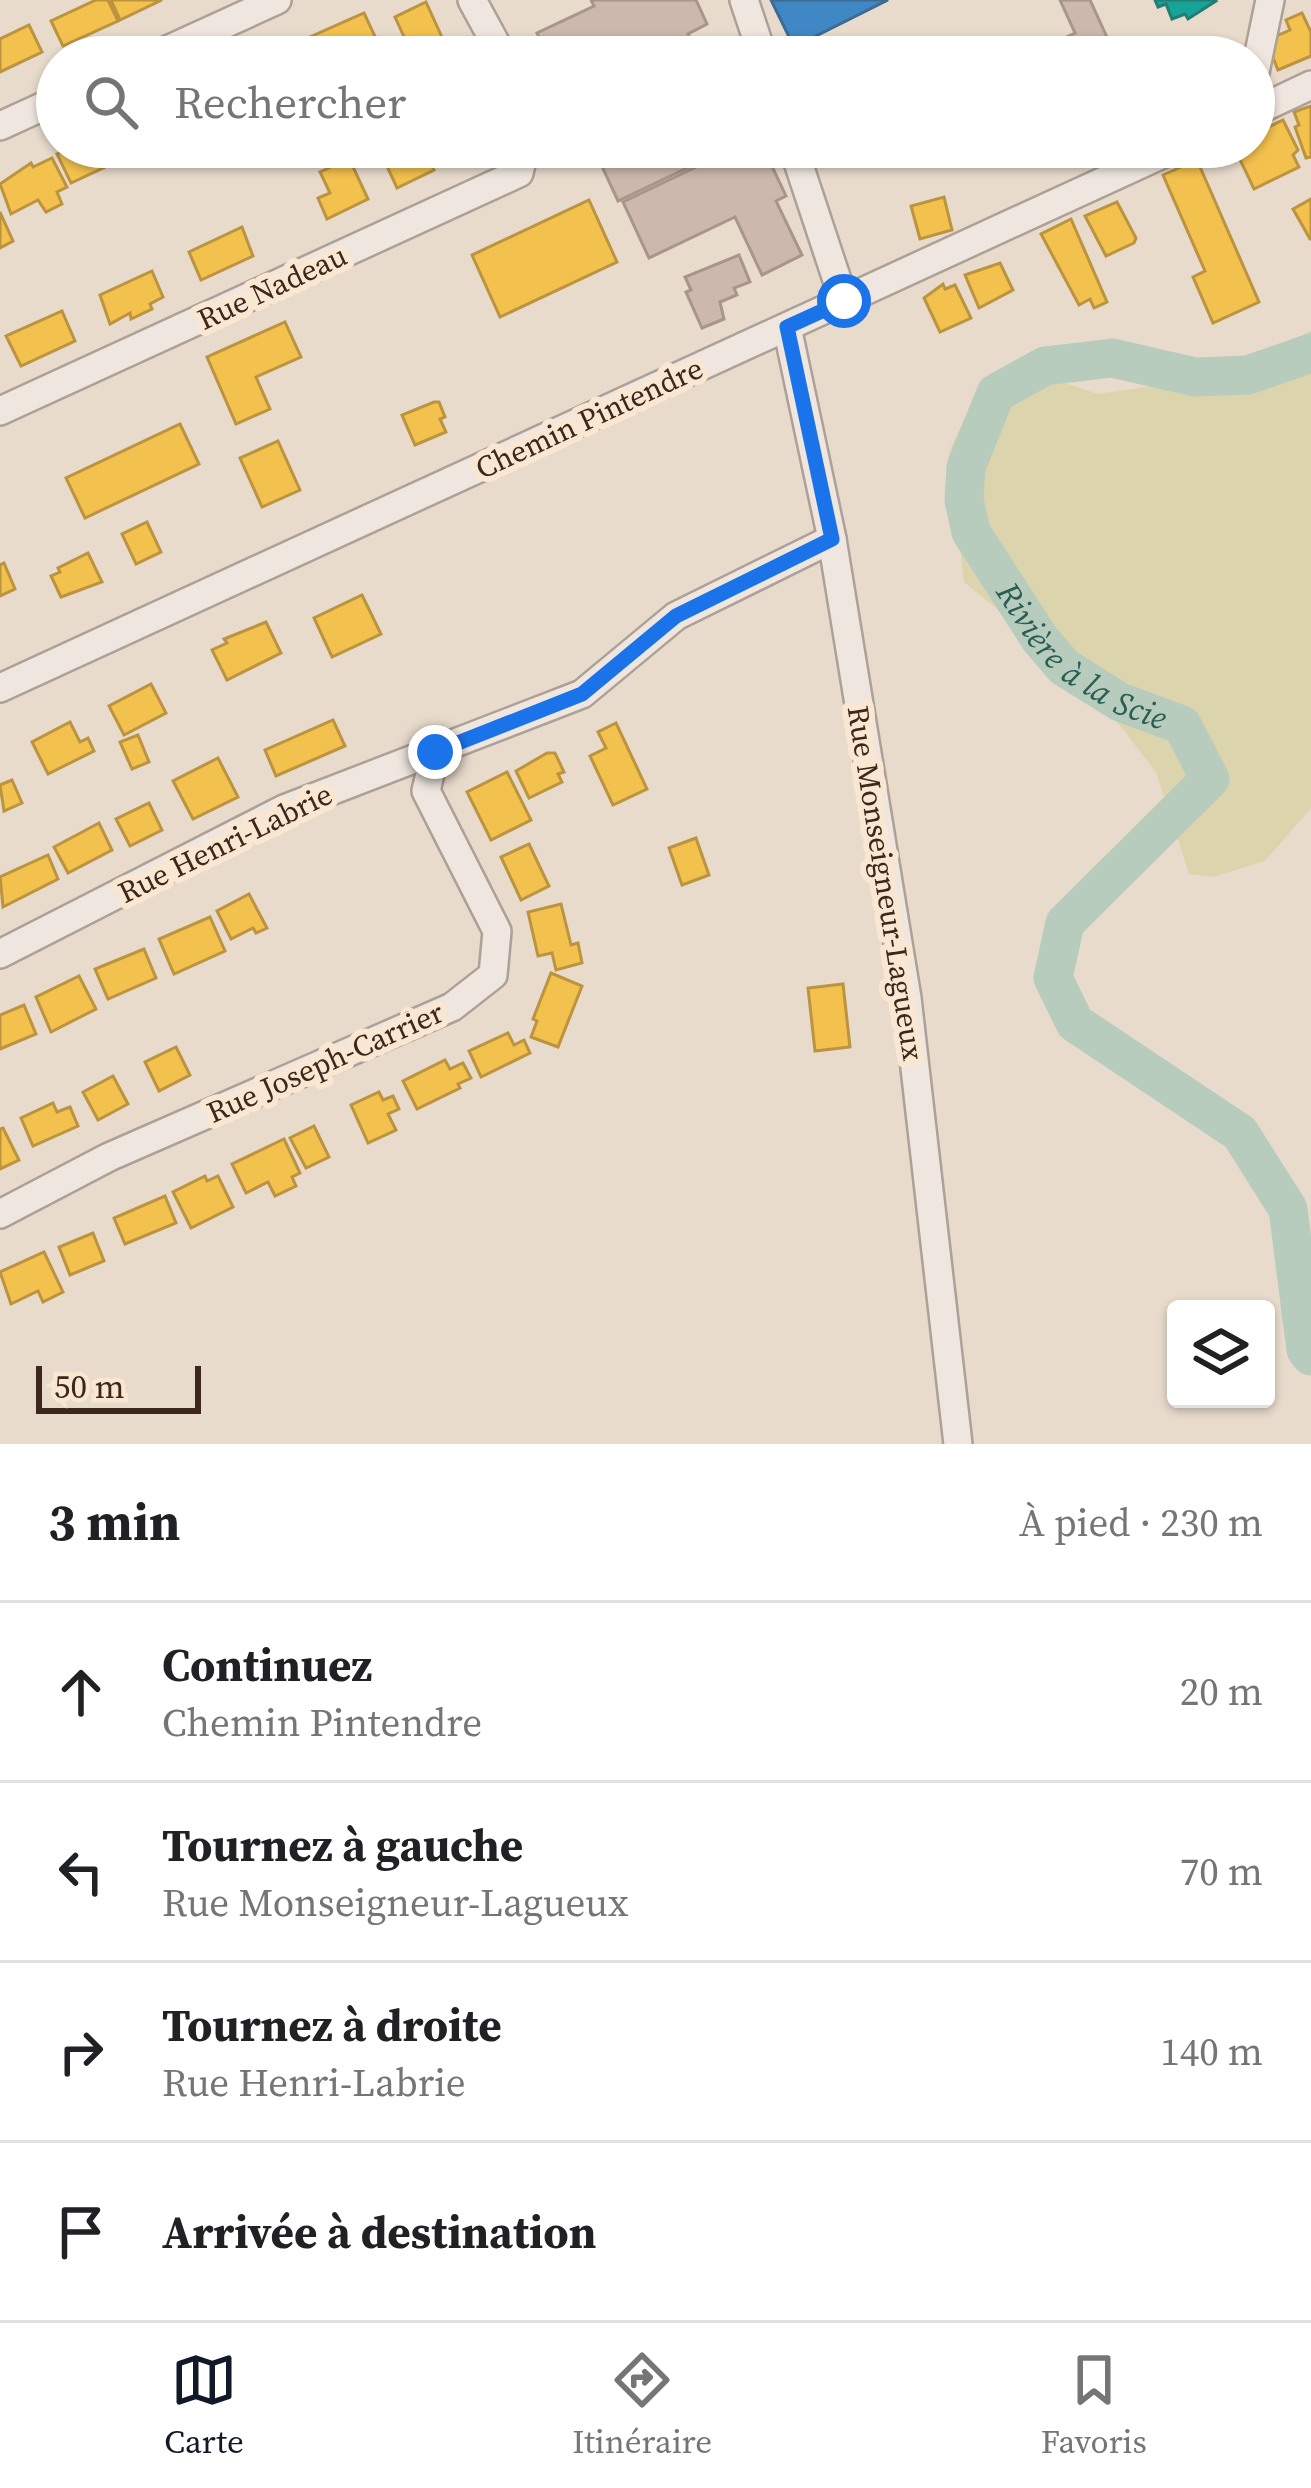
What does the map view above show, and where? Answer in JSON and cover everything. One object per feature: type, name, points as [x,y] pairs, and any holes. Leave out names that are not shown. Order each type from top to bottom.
[{"type":"street","points":[[198,36],[277,0]]},
{"type":"street","points":[[472,0],[492,36]]},
{"type":"street","points":[[745,0],[757,36]]},
{"type":"street","points":[[1263,36],[1270,0]]},
{"type":"street","points":[[1275,102],[1311,85]]},
{"type":"street","points":[[0,126],[36,110]]},
{"type":"street","name":"Rue Nadeau","points":[[0,411],[519,173],[520,168]]},
{"type":"street","points":[[800,168],[844,301]]},
{"type":"street","name":"Chemin Pintendre","points":[[0,688],[1132,168]]},
{"type":"street","name":"Rue Monseigneur-Lagueux","points":[[787,327],[832,539],[907,998],[958,1444]]},
{"type":"street","name":"Rue Henri-Labrie","points":[[0,954],[284,809],[582,694],[676,616],[832,539]]},
{"type":"street","name":"Rue Joseph-Carrier","points":[[0,1214],[109,1157],[452,1007],[493,975],[496,931],[426,791],[435,752]]},
{"type":"shaded area","points":[[1311,330],[1311,808],[1265,861],[1213,877],[1189,874],[1156,772],[1086,682],[964,582],[949,452],[979,387],[1014,366],[1098,394],[1202,379],[1274,354]]},
{"type":"building: Logements","points":[[96,0],[108,0],[118,21],[85,36],[58,36],[51,21]]},
{"type":"building: Logements","points":[[111,0],[162,0],[120,20]]},
{"type":"building: Logements","points":[[426,2],[441,36],[404,36],[395,17]]},
{"type":"building: Logements","points":[[364,13],[375,36],[312,36]]},
{"type":"building: Logements","points":[[1302,13],[1311,32],[1311,56],[1278,70],[1275,37],[1290,30],[1286,20]]},
{"type":"building: Logements","points":[[29,25],[36,55],[0,72],[0,39]]},
{"type":"building: Logements","points":[[1311,106],[1311,157],[1306,158],[1294,112]]},
{"type":"building: Logements","points":[[1283,120],[1298,150],[1293,155],[1299,167],[1254,189],[1244,168],[1275,168],[1275,124]]},
{"type":"building: Logements","points":[[31,163],[57,168],[67,187],[57,192],[62,204],[46,212],[38,200],[11,214],[0,184]]},
{"type":"building: Logements","points":[[64,168],[103,168],[71,183]]},
{"type":"building: Logements","points":[[354,168],[368,199],[327,219],[318,198],[330,193],[320,172]]},
{"type":"building: Logements","points":[[388,168],[433,168],[434,170],[397,188]]},
{"type":"building: Logements","points":[[1179,168],[1200,168],[1259,302],[1213,323],[1193,277],[1205,271],[1163,175]]},
{"type":"building: Logements","points":[[944,197],[952,230],[920,239],[911,206]]},
{"type":"building: Logements","points":[[1311,199],[1311,239],[1310,239],[1293,209]]},
{"type":"building: Logements","points":[[589,200],[617,262],[500,317],[472,255]]},
{"type":"building: Logements","points":[[1117,202],[1136,238],[1106,256],[1085,216]]},
{"type":"building: Logements","points":[[0,212],[13,241],[0,248]]},
{"type":"building: Logements","points":[[1071,219],[1107,302],[1094,308],[1090,299],[1079,305],[1041,234]]},
{"type":"building: Logements","points":[[242,227],[253,256],[201,280],[189,252]]},
{"type":"building: Logements","points":[[1000,263],[1013,290],[979,308],[965,275]]},
{"type":"building: Logements","points":[[152,271],[163,297],[150,304],[152,309],[131,319],[130,313],[110,324],[100,295]]},
{"type":"building: Logements","points":[[943,284],[945,289],[955,285],[971,318],[940,332],[924,298]]},
{"type":"building: Logements","points":[[62,311],[75,341],[21,366],[6,336]]},
{"type":"building: Logements","points":[[285,322],[301,357],[256,377],[270,409],[236,424],[207,357]]},
{"type":"building: Logements","points":[[439,402],[445,417],[440,419],[446,432],[415,445],[402,415]]},
{"type":"building: Logements","points":[[180,424],[199,464],[85,518],[66,478]]},
{"type":"building: Logements","points":[[278,441],[300,490],[262,507],[240,458]]},
{"type":"building: Logements","points":[[147,522],[161,552],[136,564],[122,534]]},
{"type":"building: Logements","points":[[88,553],[102,582],[61,597],[51,576]]},
{"type":"building: Logements","points":[[4,563],[15,589],[0,596],[0,565]]},
{"type":"building: Logements","points":[[362,595],[381,634],[332,657],[314,618]]},
{"type":"building: Logements","points":[[266,622],[281,653],[227,680],[212,650],[227,643],[224,639]]},
{"type":"building: Logements","points":[[151,684],[166,713],[124,735],[109,706]]},
{"type":"building: Logements","points":[[333,720],[345,746],[276,776],[265,750]]},
{"type":"building: Logements","points":[[70,722],[80,742],[88,738],[94,751],[48,774],[32,742]]},
{"type":"building: Logements","points":[[616,723],[647,789],[613,805],[590,756],[606,748],[598,732]]},
{"type":"building: Logements","points":[[138,735],[149,762],[132,769],[120,742]]},
{"type":"building: Logements","points":[[555,753],[564,772],[558,774],[562,782],[529,798],[516,771]]},
{"type":"building: Logements","points":[[218,758],[238,797],[193,819],[173,781]]},
{"type":"building: Logements","points":[[507,772],[531,820],[491,840],[467,792]]},
{"type":"building: Logements","points":[[12,780],[22,803],[4,811],[0,785]]},
{"type":"building: Logements","points":[[149,803],[162,830],[130,846],[116,819]]},
{"type":"building: Logements","points":[[99,823],[112,850],[68,873],[54,847]]},
{"type":"building: Logements","points":[[696,838],[709,875],[682,885],[669,848]]},
{"type":"building: Logements","points":[[529,844],[549,886],[521,900],[501,857]]},
{"type":"building: Logements","points":[[48,855],[58,879],[3,907],[0,877]]},
{"type":"building: Logements","points":[[249,894],[267,928],[256,933],[253,928],[231,939],[217,911]]},
{"type":"building: Logements","points":[[561,904],[571,945],[578,943],[582,963],[556,970],[552,953],[538,956],[528,912]]},
{"type":"building: Logements","points":[[210,917],[225,951],[174,974],[159,939]]},
{"type":"building: Logements","points":[[144,949],[156,978],[108,999],[95,969]]},
{"type":"building: Logements","points":[[551,973],[582,986],[558,1047],[531,1037]]},
{"type":"building: Logements","points":[[79,976],[96,1009],[51,1032],[36,997]]},
{"type":"building: Logements","points":[[843,984],[850,1047],[815,1051],[808,988]]},
{"type":"building: Logements","points":[[24,1005],[36,1034],[0,1049],[0,1015]]},
{"type":"building: Logements","points":[[508,1033],[514,1045],[524,1040],[530,1053],[481,1077],[469,1051]]},
{"type":"building: Logements","points":[[176,1047],[190,1075],[159,1091],[145,1062]]},
{"type":"building: Logements","points":[[445,1060],[450,1069],[463,1063],[471,1078],[417,1109],[403,1081]]},
{"type":"building: Logements","points":[[113,1076],[128,1104],[98,1120],[83,1092]]},
{"type":"building: Logements","points":[[379,1092],[383,1100],[393,1096],[399,1109],[388,1114],[396,1130],[368,1143],[351,1105]]},
{"type":"building: Logements","points":[[53,1103],[57,1112],[70,1107],[78,1126],[33,1146],[21,1118]]},
{"type":"building: Logements","points":[[314,1126],[329,1157],[306,1168],[290,1138]]},
{"type":"building: Logements","points":[[0,1129],[19,1160],[0,1169]]},
{"type":"building: Logements","points":[[284,1139],[300,1173],[292,1177],[296,1186],[275,1196],[268,1182],[246,1193],[232,1164]]},
{"type":"building: Logements","points":[[205,1176],[207,1181],[218,1176],[233,1207],[191,1228],[173,1192]]},
{"type":"building: Logements","points":[[165,1196],[176,1223],[125,1244],[114,1218]]},
{"type":"building: Logements","points":[[93,1233],[104,1261],[70,1275],[59,1247]]},
{"type":"building: Logements","points":[[44,1252],[63,1292],[43,1302],[38,1291],[11,1304],[0,1272]]},
{"type":"building: Écoles","points":[[771,0],[888,0],[816,36],[789,36]]},
{"type":"building: Public","points":[[1155,0],[1216,1],[1188,19],[1185,14],[1172,19],[1166,4],[1158,7]]},
{"type":"building: Autres","points":[[591,0],[696,0],[707,24],[689,36],[538,36],[594,6]]},
{"type":"building: Autres","points":[[1060,0],[1090,0],[1106,36],[1069,36],[1075,33]]},
{"type":"building: Autres","points":[[603,168],[687,168],[618,201]]},
{"type":"building: Autres","points":[[694,168],[773,168],[786,196],[776,201],[802,255],[762,275],[735,217],[649,258],[623,202]]},
{"type":"building: Autres","points":[[739,255],[750,282],[734,288],[737,295],[720,302],[724,319],[702,328],[686,292],[691,290],[685,277]]},
{"type":"waterway","name":"Rivière à la Scie","points":[[1311,353],[1248,375],[1195,377],[1112,358],[1045,366],[996,393],[966,467],[964,500],[971,532],[1040,639],[1064,667],[1120,702],[1182,725],[1210,779],[1065,923],[1053,978],[1075,1023],[1240,1133],[1288,1209],[1306,1350],[1311,1356]]},
{"type":"route","points":[[435,752],[582,694],[676,616],[832,539],[787,327],[844,301]]}]
